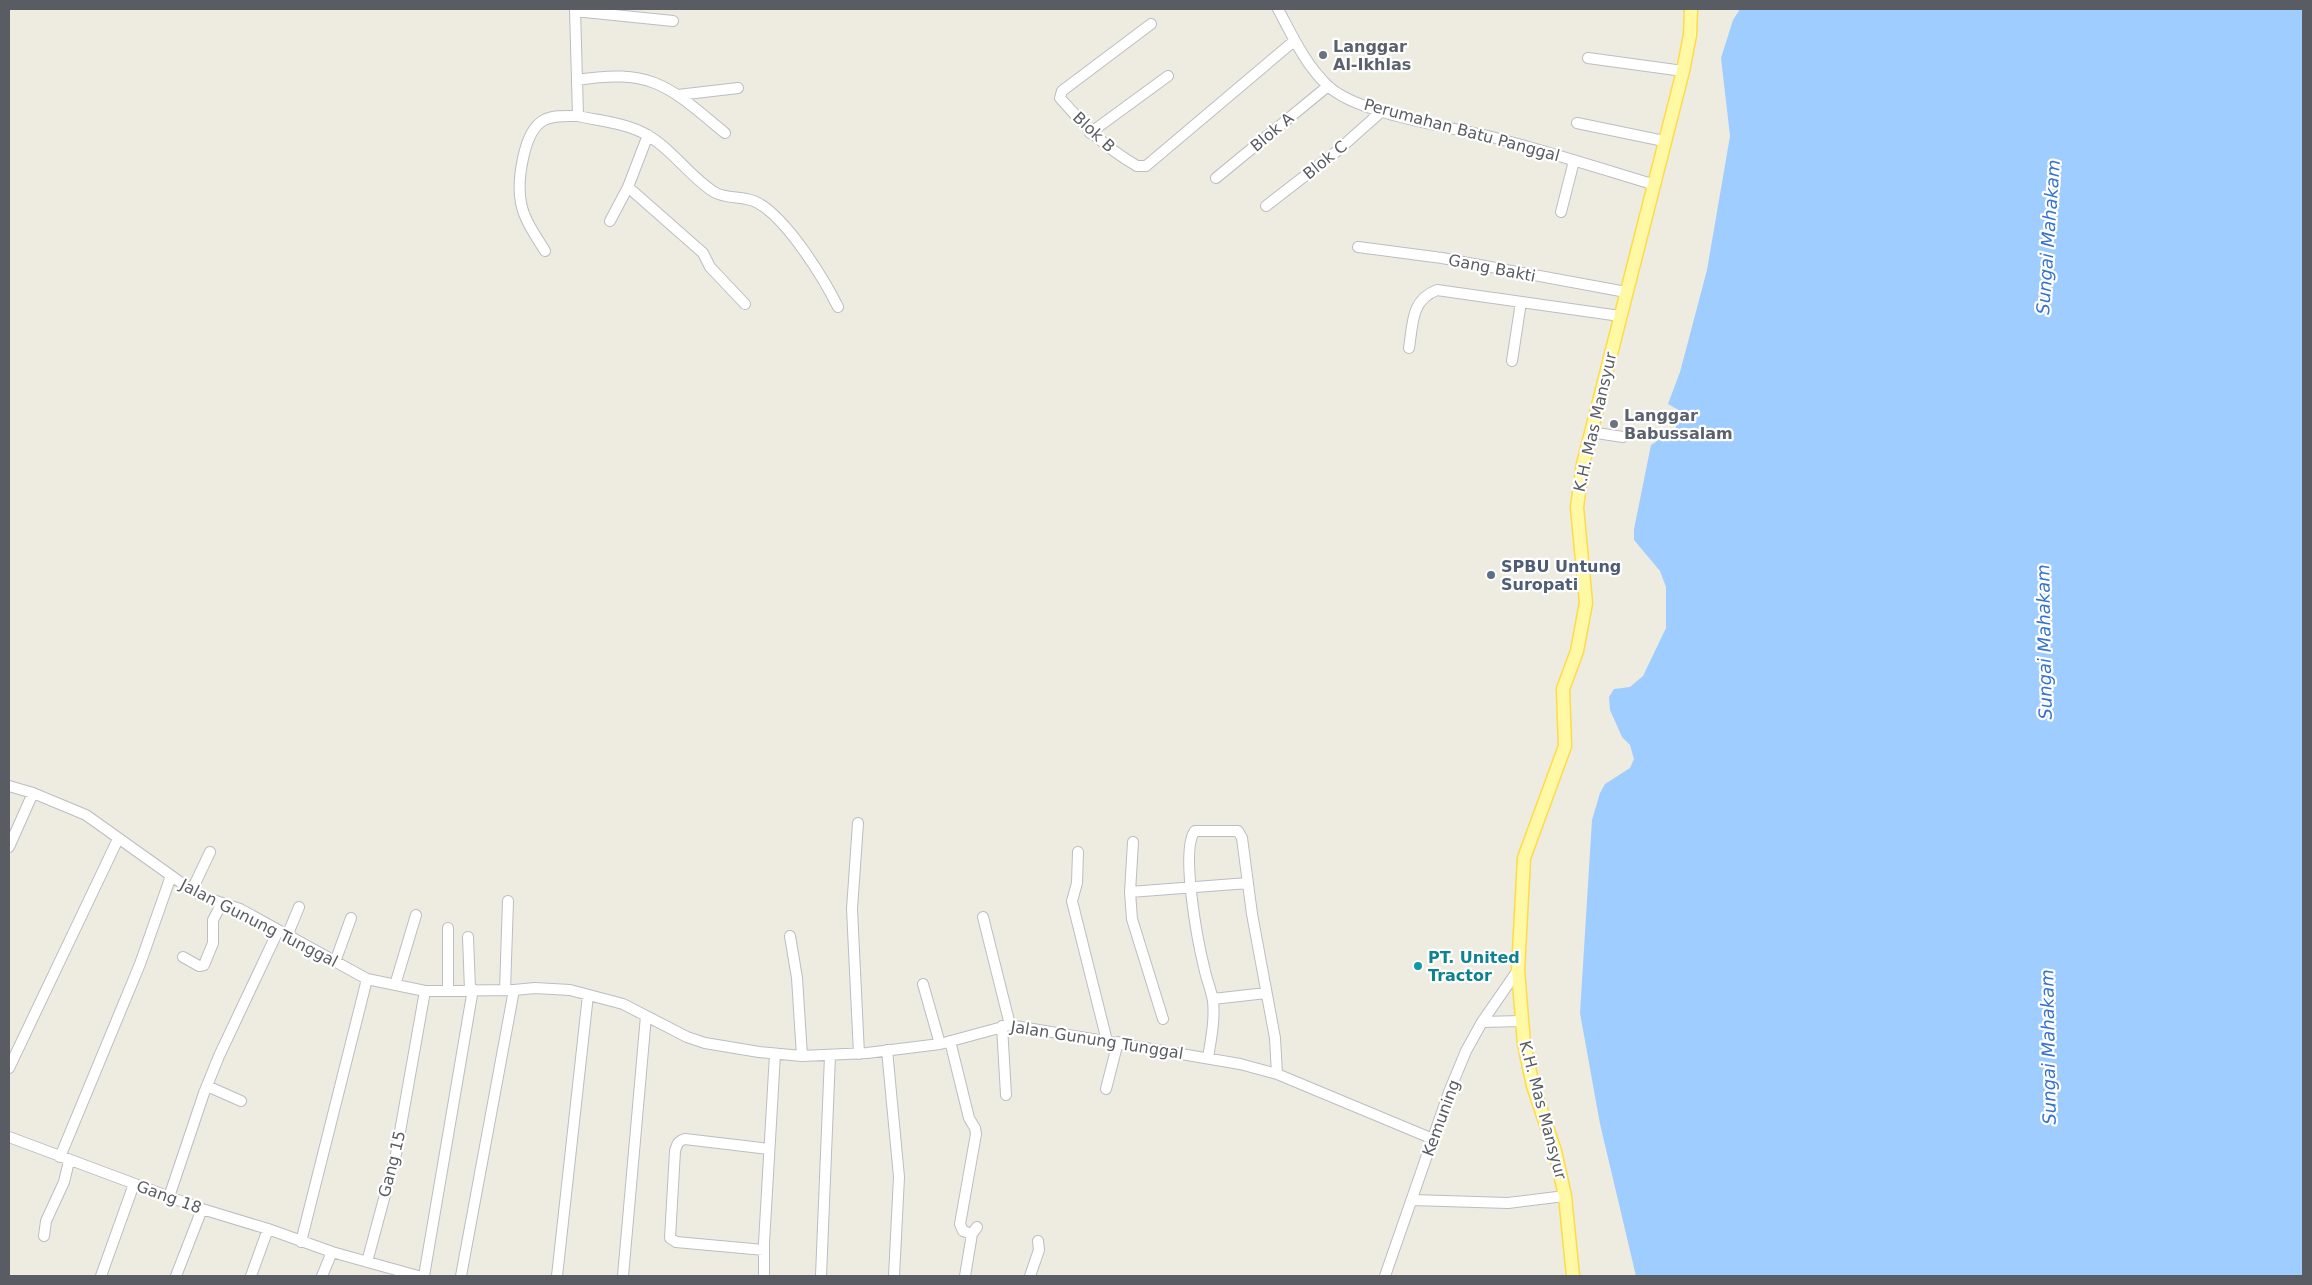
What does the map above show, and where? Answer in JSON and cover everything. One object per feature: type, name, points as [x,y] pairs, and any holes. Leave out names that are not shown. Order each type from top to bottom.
[{"type":"main road","name":"K.H. Mas Mansyur","points":[[1573,1276],[1565,1196],[1555,1150],[1533,1086],[1524,1044],[1518,970],[1524,858],[1565,746],[1563,689],[1577,650],[1586,602],[1577,507],[1590,432],[1682,71],[1690,35],[1690,9]]},
{"type":"street","name":"Perumahan Batu Panggal","points":[[1278,9],[1294,41],[1328,86],[1356,102],[1382,111],[1493,138],[1652,184]]},
{"type":"street","points":[[578,116],[575,10],[673,21]]},
{"type":"street","name":"Blok B","points":[[1151,24],[1062,91],[1060,98],[1090,133],[1110,150],[1137,166],[1146,166],[1294,41]]},
{"type":"street","points":[[1588,58],[1682,71]]},
{"type":"street","points":[[577,80],[609,75],[644,79],[659,84],[678,95],[725,134]]},
{"type":"street","points":[[1090,133],[1168,76]]},
{"type":"street","name":"Blok A","points":[[1216,178],[1328,86]]},
{"type":"street","points":[[678,95],[738,88]]},
{"type":"street","name":"Blok C","points":[[1266,206],[1330,157],[1382,111]]},
{"type":"street","points":[[545,251],[529,224],[521,203],[522,160],[532,135],[542,121],[558,116],[578,116],[626,126],[648,135],[713,192],[720,195],[753,200],[768,211],[804,252],[823,278],[838,307]]},
{"type":"street","points":[[1577,123],[1664,141]]},
{"type":"street","points":[[610,221],[628,188],[648,135]]},
{"type":"street","points":[[1561,212],[1574,161]]},
{"type":"street","points":[[628,188],[699,249],[710,267],[746,304]]},
{"type":"street","name":"Gang Bakti","points":[[1358,247],[1442,258],[1626,292]]},
{"type":"street","points":[[1409,348],[1415,310],[1425,295],[1437,290],[1620,316]]},
{"type":"street","points":[[1512,361],[1521,302]]},
{"type":"street","points":[[1590,432],[1623,437]]},
{"type":"street","name":"Jalan Gunung Tunggal","points":[[9,786],[33,793],[86,815],[192,890],[240,909],[367,979],[426,991],[536,988],[570,990],[623,1004],[687,1037],[706,1043],[775,1054],[802,1056],[859,1054],[945,1043],[1006,1025],[1107,1040],[1208,1058],[1277,1074],[1433,1139]]},
{"type":"street","points":[[9,847],[33,793]]},
{"type":"street","points":[[858,823],[852,909],[859,1054]]},
{"type":"street","points":[[1208,1058],[1213,1022],[1213,999],[1204,966],[1191,888],[1189,858],[1192,836],[1195,831],[1238,831],[1242,838],[1266,993],[1275,1038],[1277,1074]]},
{"type":"street","points":[[9,1068],[118,839]]},
{"type":"street","points":[[1133,842],[1130,892],[1132,919],[1163,1019]]},
{"type":"street","points":[[192,890],[210,852]]},
{"type":"street","points":[[1078,852],[1077,883],[1072,901],[1107,1040]]},
{"type":"street","points":[[44,1236],[46,1221],[64,1182],[65,1159],[140,964],[171,876]]},
{"type":"street","points":[[1130,892],[1248,883]]},
{"type":"street","points":[[183,957],[199,966],[204,965],[213,943],[213,920],[222,902]]},
{"type":"street","points":[[461,1276],[510,990],[508,902]]},
{"type":"street","points":[[169,1197],[207,1086],[246,996],[299,907]]},
{"type":"street","points":[[395,985],[416,915]]},
{"type":"street","points":[[983,917],[1006,1025],[1006,1095]]},
{"type":"street","points":[[334,962],[351,918]]},
{"type":"street","points":[[448,928],[448,990]]},
{"type":"street","points":[[790,936],[797,978],[802,1056]]},
{"type":"street","points":[[424,1276],[471,990],[468,937]]},
{"type":"street","name":"Kemuning","points":[[1384,1276],[1466,1051],[1482,1022],[1518,970]]},
{"type":"street","points":[[301,1242],[367,979]]},
{"type":"street","points":[[923,984],[976,1134],[960,1224],[963,1231],[975,1230],[965,1276]]},
{"type":"street","name":"Gang 15","points":[[367,1262],[396,1154],[426,991]]},
{"type":"street","points":[[1213,999],[1266,993]]},
{"type":"street","points":[[558,1276],[588,995]]},
{"type":"street","points":[[623,1276],[646,1016]]},
{"type":"street","points":[[1482,1022],[1522,1020]]},
{"type":"street","points":[[1106,1089],[1118,1042]]},
{"type":"street","points":[[887,1050],[899,1177],[894,1276]]},
{"type":"street","points":[[764,1276],[775,1054]]},
{"type":"street","points":[[821,1276],[830,1056]]},
{"type":"street","points":[[207,1086],[241,1101]]},
{"type":"street","name":"Gang 18","points":[[9,1137],[202,1209],[401,1274],[418,1276]]},
{"type":"street","points":[[764,1250],[676,1242],[670,1238],[675,1151],[676,1144],[680,1140],[685,1139],[769,1150]]},
{"type":"street","points":[[100,1276],[134,1184]]},
{"type":"street","points":[[1412,1200],[1508,1203],[1565,1196]]},
{"type":"street","points":[[176,1276],[202,1209]]},
{"type":"street","points":[[251,1276],[268,1229]]},
{"type":"street","points":[[1030,1276],[1039,1250],[1038,1241]]},
{"type":"street","points":[[322,1276],[332,1252]]},
{"type":"water","name":"Sungai Mahakam","points":[[1740,9],[2303,9],[2303,1276],[1636,1276],[1600,1124],[1580,1013],[1592,820],[1600,793],[1605,784],[1630,768],[1634,759],[1630,745],[1622,737],[1610,710],[1609,697],[1614,689],[1630,687],[1643,676],[1666,628],[1666,587],[1660,571],[1634,540],[1634,529],[1651,445],[1675,429],[1682,412],[1668,404],[1680,372],[1707,270],[1730,136],[1721,58],[1733,20]]},
{"type":"place","name":"Langgar Al-Ikhlas","points":[[1323,55]]},
{"type":"place","name":"Langgar Babussalam","points":[[1614,424]]},
{"type":"place","name":"SPBU Untung Suropati","points":[[1491,575]]},
{"type":"place","name":"PT. United Tractor","points":[[1418,966]]}]
